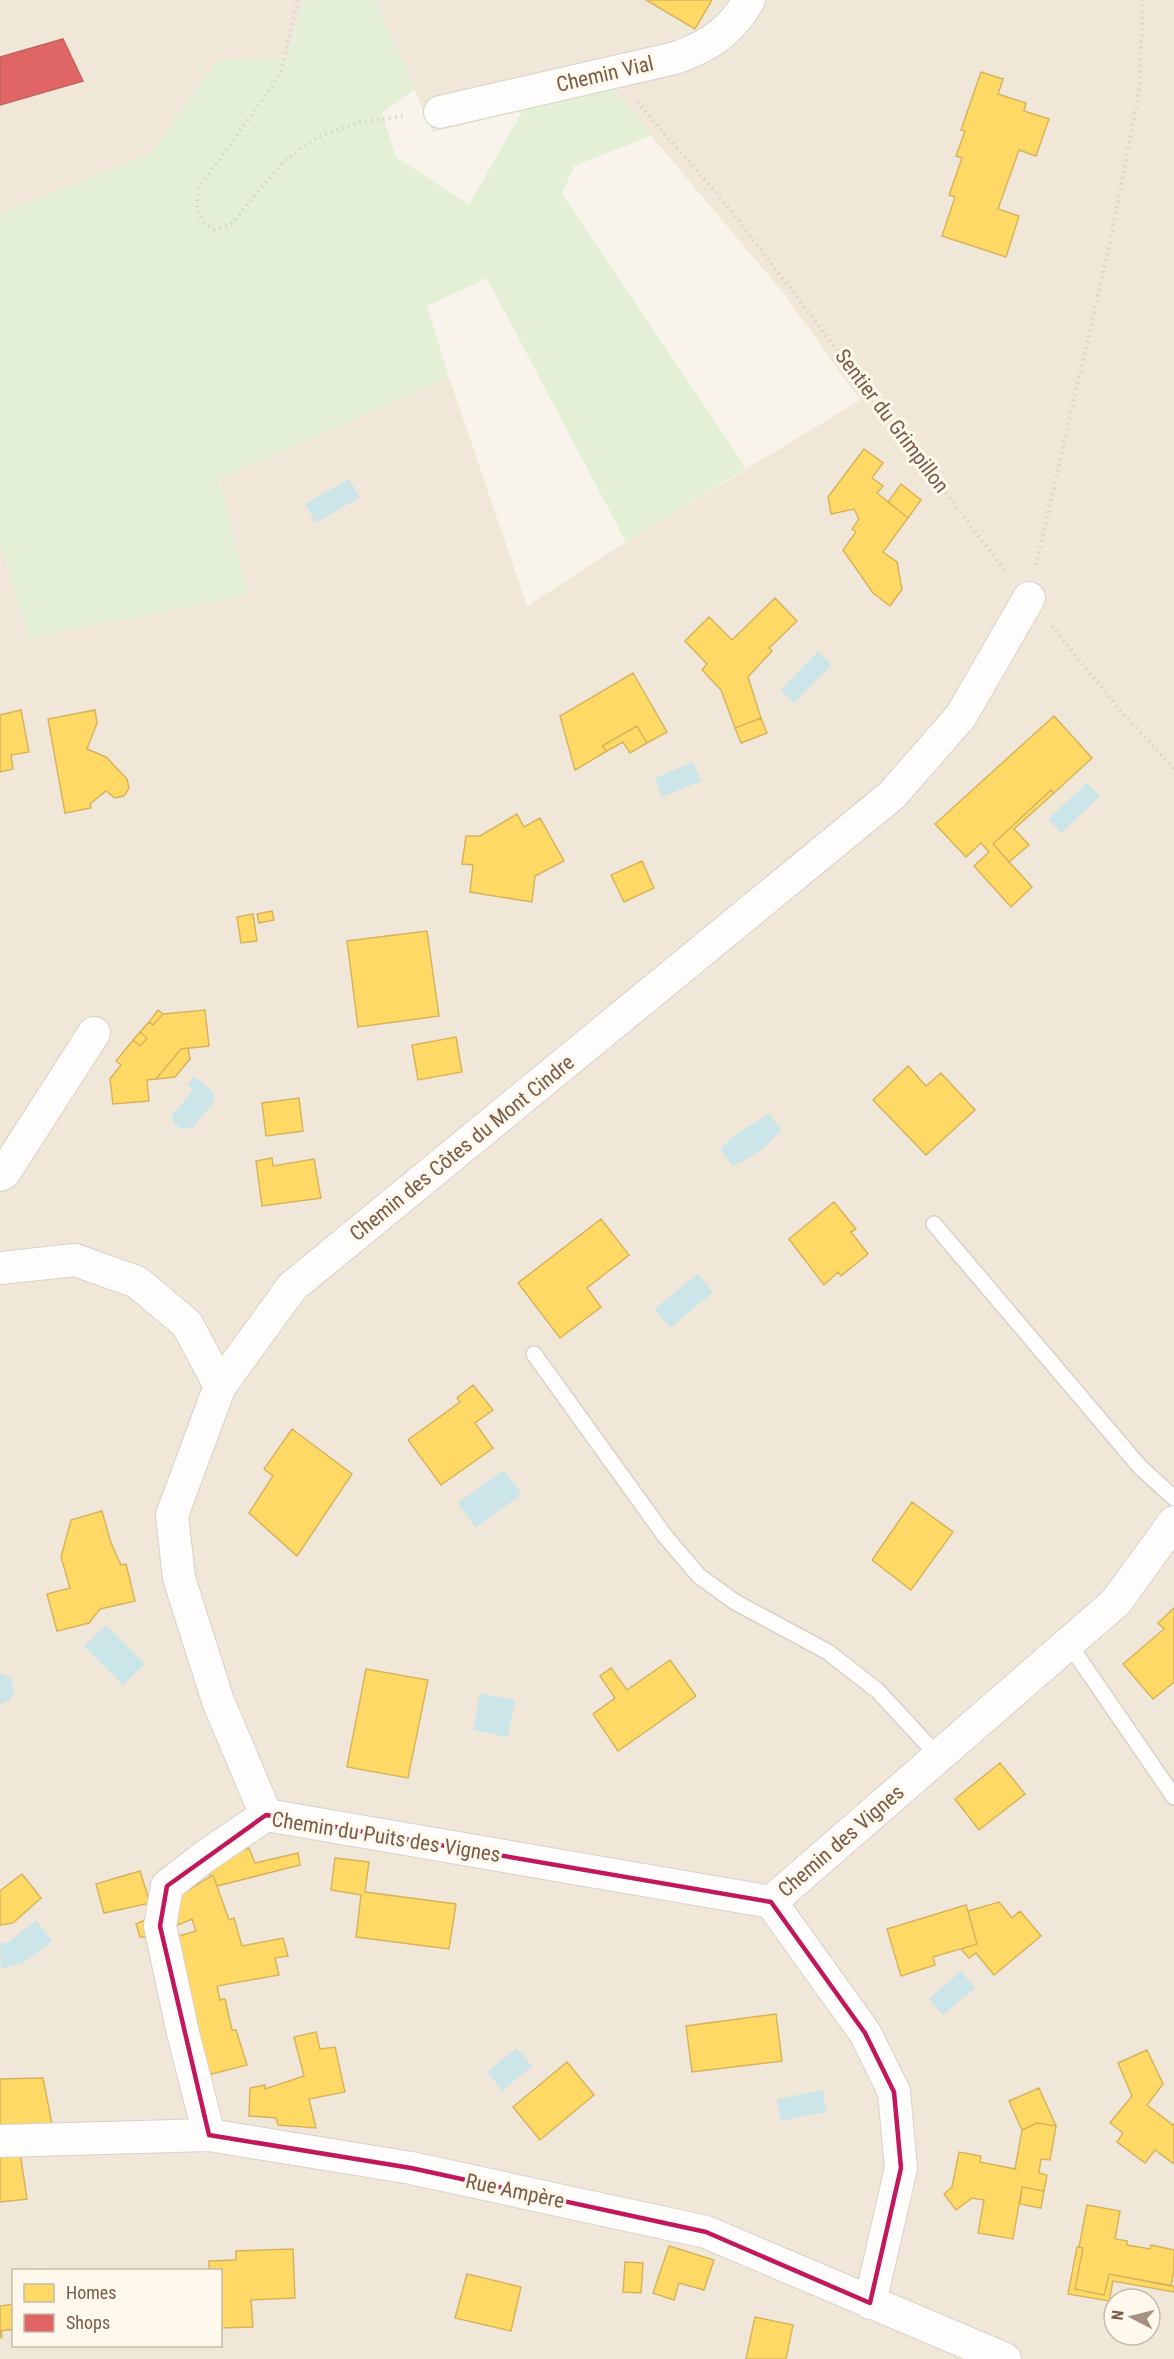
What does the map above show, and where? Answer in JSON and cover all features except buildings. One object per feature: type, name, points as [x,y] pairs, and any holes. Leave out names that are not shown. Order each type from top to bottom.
[{"type":"street","name":"Chemin Vial","points":[[440,112],[675,58],[701,49],[722,34],[742,12],[749,0]]},
{"type":"street","name":"Chemin des Côtes du Mont Cindre","points":[[266,1815],[218,1701],[179,1578],[172,1515],[220,1386],[292,1287],[892,795],[961,716],[1029,598]]},
{"type":"street","points":[[0,1175],[4,1173],[94,1034]]},
{"type":"street","points":[[0,1268],[75,1260],[137,1282],[187,1324],[220,1386]]},
{"type":"street","name":"Chemin des Vignes","points":[[870,2302],[901,2168],[894,2092],[865,2032],[771,1902],[1116,1602],[1174,1522]]},
{"type":"street","name":"Chemin du Puits des Vignes","points":[[209,2135],[183,2033],[160,1926],[167,1886],[204,1857],[266,1815],[771,1902]]},
{"type":"street","name":"Rue Ampère","points":[[0,2141],[209,2135],[411,2168],[706,2232],[1005,2359]]},
{"type":"lane","points":[[934,1224],[1140,1467],[1174,1497]]},
{"type":"lane","points":[[534,1354],[665,1536],[699,1576],[735,1602],[828,1652],[878,1691],[938,1756]]},
{"type":"lane","points":[[1069,1644],[1174,1797]]},
{"type":"path","points":[[298,0],[280,75],[199,188],[195,206],[202,223],[214,229],[231,224],[284,161],[317,137],[360,122],[440,112]]},
{"type":"path","points":[[1029,598],[1110,243],[1139,92],[1143,0]]},
{"type":"path","name":"Sentier du Grimpillon","points":[[611,72],[729,208],[1001,566],[1118,708],[1174,769]]},
{"type":"highlighted area","points":[[266,1815],[771,1902],[865,2033],[894,2092],[901,2168],[870,2303],[706,2232],[411,2168],[209,2135],[160,1926],[167,1886]]},
{"type":"shaded area","points":[[0,0],[303,0],[288,57],[217,61],[150,154],[0,214]]},
{"type":"shaded area","points":[[381,0],[1174,0],[1174,2359],[0,2359],[0,542],[29,637],[247,595],[219,479],[449,377],[527,606],[626,542],[860,400],[784,294],[612,89],[433,132],[377,5]]},
{"type":"green space","points":[[303,0],[381,0],[377,5],[415,89],[382,113],[396,157],[469,205],[523,110],[612,89],[653,135],[574,166],[562,194],[746,468],[626,542],[487,278],[427,306],[449,377],[219,479],[248,595],[29,638],[0,542],[0,214],[150,154],[217,61],[288,57]]},
{"type":"water","points":[[349,479],[360,497],[316,523],[305,504]]},
{"type":"water","points":[[818,651],[832,665],[794,703],[781,690]]},
{"type":"water","points":[[693,762],[701,781],[662,797],[655,778]]},
{"type":"water","points":[[1087,783],[1100,796],[1061,833],[1048,819]]},
{"type":"water","points":[[194,1077],[213,1092],[215,1100],[193,1127],[181,1129],[174,1123],[172,1115],[193,1090],[187,1085]]},
{"type":"water","points":[[769,1114],[781,1129],[759,1151],[733,1166],[720,1149],[733,1136]]},
{"type":"water","points":[[698,1274],[713,1292],[670,1328],[654,1309]]},
{"type":"water","points":[[503,1470],[522,1494],[475,1528],[458,1503]]},
{"type":"water","points":[[106,1625],[145,1664],[123,1685],[84,1646]]},
{"type":"water","points":[[0,1673],[11,1678],[14,1692],[9,1701],[0,1704]]},
{"type":"water","points":[[480,1693],[515,1700],[508,1737],[473,1730]]},
{"type":"water","points":[[36,1920],[52,1941],[24,1962],[1,1969],[0,1944],[9,1942]]},
{"type":"water","points":[[961,1971],[975,1988],[943,2015],[929,1999]]},
{"type":"water","points":[[517,2048],[532,2066],[502,2091],[487,2072]]},
{"type":"water","points":[[823,2090],[826,2112],[781,2121],[777,2099]]}]
